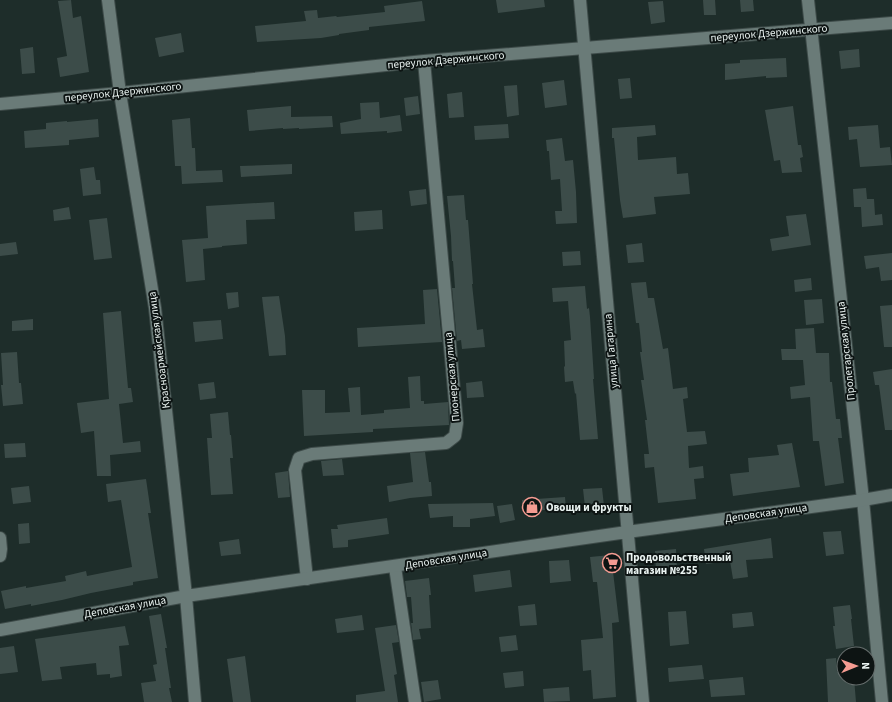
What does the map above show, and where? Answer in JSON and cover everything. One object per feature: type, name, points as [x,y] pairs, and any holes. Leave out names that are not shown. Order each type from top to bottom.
[{"type":"street","name":"Красноармейская улица","points":[[108,0],[120,93],[155,308],[186,596],[195,702]]},
{"type":"street","name":"улица Гагарина","points":[[580,0],[643,702]]},
{"type":"street","name":"Пролетарская улица","points":[[808,0],[863,500],[882,702]]},
{"type":"street","name":"переулок Дзержинского","points":[[0,104],[424,61],[892,23]]},
{"type":"street","name":"Пионерская улица","points":[[307,579],[295,470],[298,458],[312,454],[446,443],[455,436],[457,422],[424,61]]},
{"type":"street","name":"Деповская улица","points":[[0,630],[186,596],[395,567],[627,532],[863,500],[892,494]]},
{"type":"street","points":[[0,538],[0,556]]},
{"type":"street","points":[[395,567],[415,702]]},
{"type":"building","points":[[71,0],[73,18],[81,16],[89,72],[60,77],[57,58],[67,56],[58,1]]},
{"type":"building","points":[[496,0],[544,0],[545,7],[498,13]]},
{"type":"building","points":[[703,0],[715,0],[716,15],[704,15]]},
{"type":"building","points":[[740,0],[753,0],[754,11],[741,12]]},
{"type":"building","points":[[422,1],[425,21],[369,27],[369,30],[321,38],[257,42],[255,26],[306,21],[304,11],[317,10],[318,18],[337,17],[385,12],[384,6]]},
{"type":"building","points":[[663,1],[665,22],[651,24],[648,2]]},
{"type":"building","points":[[181,33],[184,52],[159,57],[155,38]]},
{"type":"building","points":[[33,47],[35,73],[22,74],[20,49]]},
{"type":"building","points":[[859,49],[860,67],[841,69],[839,51]]},
{"type":"building","points":[[786,58],[787,77],[766,78],[766,76],[725,80],[725,64],[740,63],[740,60]]},
{"type":"building","points":[[630,78],[632,98],[620,99],[618,79]]},
{"type":"building","points":[[564,80],[567,105],[545,108],[542,83]]},
{"type":"building","points":[[517,85],[519,115],[507,117],[504,86]]},
{"type":"building","points":[[462,92],[464,117],[449,118],[447,94]]},
{"type":"building","points":[[418,96],[420,114],[406,116],[404,98]]},
{"type":"building","points":[[379,102],[380,118],[400,115],[402,131],[387,133],[387,131],[341,134],[340,123],[361,119],[360,103]]},
{"type":"building","points":[[291,106],[291,117],[332,116],[333,127],[299,129],[283,128],[249,131],[247,110]]},
{"type":"building","points":[[793,106],[798,145],[801,145],[803,157],[800,158],[802,172],[782,173],[780,160],[774,161],[765,110]]},
{"type":"building","points":[[190,118],[192,148],[195,148],[196,171],[222,170],[223,182],[182,184],[181,166],[175,166],[172,120]]},
{"type":"building","points":[[98,119],[99,137],[69,140],[69,145],[25,148],[24,131],[46,129],[46,123]]},
{"type":"building","points":[[508,124],[509,138],[475,140],[474,126]]},
{"type":"building","points":[[655,125],[656,135],[637,137],[638,160],[676,157],[677,174],[688,173],[690,194],[654,197],[656,214],[623,218],[614,138],[612,138],[612,128]]},
{"type":"building","points":[[878,125],[880,148],[890,147],[892,165],[860,167],[857,139],[849,140],[848,127]]},
{"type":"building","points":[[562,138],[565,161],[573,160],[577,223],[556,224],[555,211],[562,211],[560,179],[551,180],[549,151],[547,151],[546,140]]},
{"type":"building","points":[[292,164],[292,174],[241,177],[240,166]]},
{"type":"building","points":[[94,167],[96,180],[100,180],[101,194],[83,196],[80,169]]},
{"type":"building","points":[[866,188],[867,199],[874,199],[875,215],[882,214],[883,225],[862,227],[861,207],[854,207],[853,189]]},
{"type":"building","points":[[426,189],[427,204],[411,206],[409,191]]},
{"type":"building","points":[[464,195],[466,220],[468,220],[472,284],[477,330],[483,329],[485,347],[462,349],[461,340],[457,341],[452,288],[455,288],[447,196]]},
{"type":"building","points":[[274,202],[275,219],[246,220],[247,244],[203,249],[205,280],[186,282],[182,240],[208,238],[206,206]]},
{"type":"building","points":[[69,207],[71,219],[54,221],[53,210]]},
{"type":"building","points":[[382,210],[383,229],[355,231],[354,212]]},
{"type":"building","points":[[806,214],[811,245],[772,251],[770,239],[789,236],[786,216]]},
{"type":"building","points":[[107,218],[112,258],[94,260],[89,220]]},
{"type":"building","points":[[16,242],[18,254],[0,256],[0,244]]},
{"type":"building","points":[[642,243],[644,262],[628,263],[626,245]]},
{"type":"building","points":[[580,251],[581,265],[563,266],[562,252]]},
{"type":"building","points":[[892,253],[892,280],[881,281],[879,267],[866,269],[864,256]]},
{"type":"building","points":[[811,278],[812,290],[795,292],[794,280]]},
{"type":"building","points":[[646,282],[648,298],[654,298],[663,349],[668,348],[673,389],[687,387],[688,398],[683,399],[687,432],[705,431],[707,444],[688,446],[689,468],[703,466],[704,478],[694,479],[696,499],[658,503],[654,467],[645,468],[644,454],[649,454],[645,420],[647,420],[641,380],[644,380],[640,352],[642,352],[639,323],[636,323],[631,283]]},
{"type":"building","points":[[585,286],[587,309],[589,308],[590,317],[598,439],[580,440],[576,393],[575,394],[573,381],[565,382],[564,341],[571,340],[568,301],[553,302],[552,288]]},
{"type":"building","points":[[437,289],[442,342],[358,347],[357,328],[425,324],[423,290]]},
{"type":"building","points":[[238,292],[239,307],[228,309],[226,293]]},
{"type":"building","points":[[279,296],[285,336],[286,355],[269,356],[262,297]]},
{"type":"building","points":[[822,299],[824,323],[806,325],[804,300]]},
{"type":"building","points":[[892,305],[892,347],[884,347],[880,306]]},
{"type":"building","points":[[121,311],[128,388],[131,388],[133,402],[119,404],[123,443],[140,441],[141,452],[110,455],[111,476],[97,476],[94,431],[81,433],[77,403],[109,399],[103,313]]},
{"type":"building","points":[[33,319],[33,330],[12,331],[12,321]]},
{"type":"building","points":[[221,320],[223,339],[195,342],[193,322]]},
{"type":"building","points":[[814,328],[816,353],[829,353],[830,382],[832,382],[836,419],[840,419],[842,438],[838,438],[844,483],[825,486],[819,441],[813,441],[810,397],[791,399],[790,387],[805,385],[803,360],[782,360],[781,349],[796,349],[795,329]]},
{"type":"building","points":[[17,352],[19,383],[21,383],[23,404],[3,406],[1,385],[3,385],[1,353]]},
{"type":"building","points":[[892,369],[892,430],[885,430],[879,385],[875,385],[873,372]]},
{"type":"building","points":[[420,376],[421,401],[424,401],[424,404],[448,402],[449,425],[373,429],[373,432],[304,436],[302,390],[325,390],[325,413],[350,412],[348,388],[360,387],[361,415],[384,413],[384,410],[410,408],[408,377]]},
{"type":"building","points":[[482,381],[484,397],[467,398],[466,383]]},
{"type":"building","points":[[214,382],[216,398],[200,400],[198,384]]},
{"type":"building","points":[[228,412],[233,458],[230,458],[233,494],[211,495],[207,438],[212,438],[210,414]]},
{"type":"building","points":[[25,443],[26,457],[5,458],[4,444]]},
{"type":"building","points":[[792,443],[800,487],[733,496],[730,474],[749,472],[748,458],[779,455],[777,445]]},
{"type":"building","points":[[425,452],[429,482],[431,482],[432,496],[389,502],[387,486],[413,482],[410,453]]},
{"type":"building","points":[[342,459],[344,475],[323,476],[321,461]]},
{"type":"building","points":[[288,471],[290,497],[278,498],[275,473]]},
{"type":"building","points":[[146,479],[151,513],[148,513],[158,578],[133,582],[133,585],[62,600],[5,609],[1,591],[66,581],[65,576],[86,571],[87,576],[132,567],[121,500],[108,502],[106,484]]},
{"type":"building","points":[[29,486],[31,502],[13,504],[11,488]]},
{"type":"building","points":[[602,488],[604,506],[585,507],[583,489]]},
{"type":"building","points":[[565,497],[566,509],[523,511],[522,500]]},
{"type":"building","points":[[493,503],[495,516],[470,519],[470,527],[453,527],[453,516],[430,518],[428,504]]},
{"type":"building","points":[[512,504],[515,520],[500,523],[497,506]]},
{"type":"building","points":[[387,518],[389,534],[348,540],[348,547],[333,548],[331,529],[338,529],[337,525]]},
{"type":"building","points":[[29,523],[30,543],[19,544],[18,524]]},
{"type":"building","points":[[841,531],[844,554],[826,556],[823,532]]},
{"type":"building","points":[[771,538],[773,558],[746,560],[748,577],[733,579],[730,561],[706,564],[704,549]]},
{"type":"building","points":[[239,539],[241,554],[221,556],[219,542]]},
{"type":"building","points":[[676,549],[677,570],[656,572],[655,551]]},
{"type":"building","points":[[611,555],[619,622],[612,623],[616,697],[593,699],[591,670],[583,671],[581,640],[603,638],[597,582],[593,582],[590,557]]},
{"type":"building","points":[[569,560],[571,581],[550,583],[549,561]]},
{"type":"building","points":[[510,570],[512,587],[475,592],[473,575]]},
{"type":"building","points":[[429,578],[431,595],[429,595],[431,628],[419,629],[421,639],[413,640],[411,623],[413,623],[411,597],[407,597],[405,581]]},
{"type":"building","points":[[535,604],[537,625],[520,626],[518,606]]},
{"type":"building","points":[[850,605],[854,646],[836,646],[836,649],[833,626],[835,626],[833,607]]},
{"type":"building","points":[[686,611],[689,644],[670,646],[668,612]]},
{"type":"building","points":[[752,612],[754,626],[733,628],[732,614]]},
{"type":"building","points":[[161,614],[167,648],[165,648],[172,702],[144,702],[141,683],[156,681],[153,665],[157,664],[149,616]]},
{"type":"building","points":[[362,615],[364,630],[337,633],[335,619]]},
{"type":"building","points":[[396,625],[399,642],[392,643],[397,674],[394,675],[398,702],[356,702],[356,695],[385,691],[375,628]]},
{"type":"building","points":[[125,626],[129,645],[119,646],[122,676],[110,678],[110,674],[97,675],[96,663],[60,667],[62,679],[42,681],[35,639]]},
{"type":"building","points":[[516,635],[518,650],[501,652],[499,637]]},
{"type":"building","points":[[14,646],[18,672],[0,674],[0,648]]},
{"type":"building","points":[[245,656],[251,702],[233,702],[227,659]]},
{"type":"building","points":[[836,658],[836,686],[855,686],[856,702],[828,702],[826,659]]},
{"type":"building","points":[[702,665],[704,679],[669,682],[668,668]]},
{"type":"building","points":[[523,671],[524,686],[505,688],[503,673]]},
{"type":"building","points":[[743,677],[745,695],[711,697],[709,680]]},
{"type":"building","points":[[438,680],[441,699],[424,702],[421,682]]},
{"type":"building","points":[[569,687],[570,701],[544,702],[543,689]]},
{"type":"place","name":"Овощи и фрукты","points":[[532,507]]},
{"type":"place","name":"Продовольственный магазин №255","points":[[612,563]]}]
